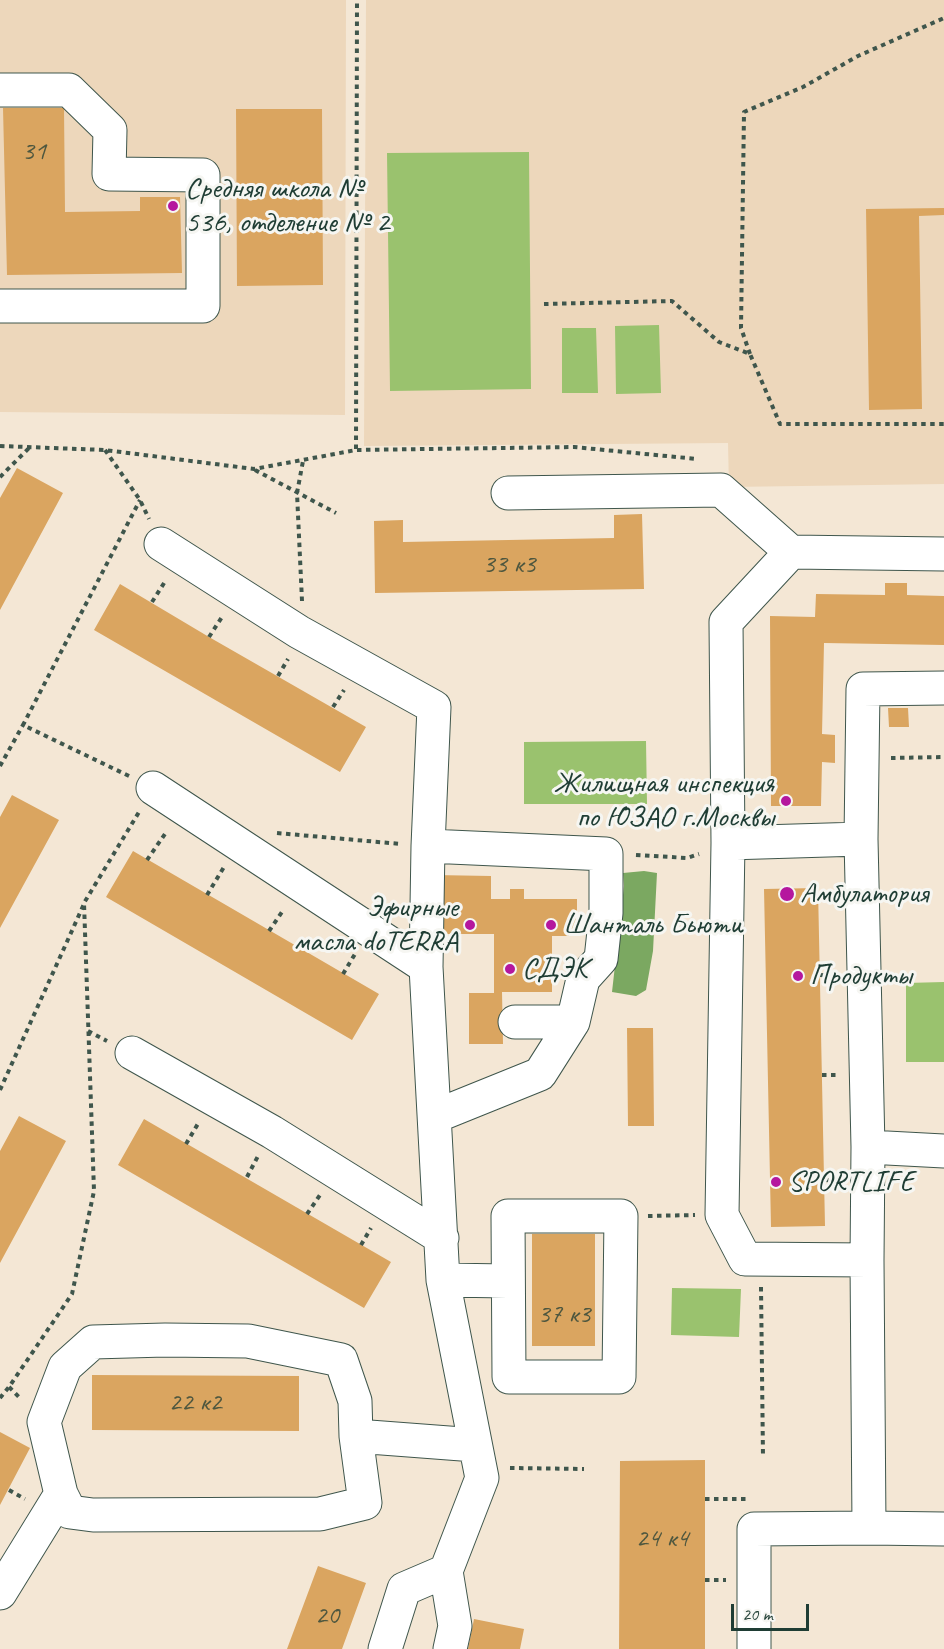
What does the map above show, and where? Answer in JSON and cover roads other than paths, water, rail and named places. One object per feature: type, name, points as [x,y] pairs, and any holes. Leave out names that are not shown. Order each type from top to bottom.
[{"type":"lane","points":[[0,90],[69,90],[110,130],[109,174],[203,175],[203,306],[0,306]]},
{"type":"lane","points":[[508,493],[721,490],[791,552],[944,554]]},
{"type":"lane","points":[[161,544],[299,632],[361,664],[434,707],[426,967],[436,1116],[443,1280],[482,1478],[446,1571],[455,1626],[450,1649]]},
{"type":"lane","points":[[791,552],[726,622],[728,843],[722,1215],[745,1259],[867,1260]]},
{"type":"lane","points":[[869,1528],[868,1147],[861,839],[864,689],[944,688]]},
{"type":"lane","points":[[153,788],[426,967]]},
{"type":"lane","points":[[728,843],[861,839]]},
{"type":"lane","points":[[428,846],[606,854],[606,913],[601,958],[583,979],[573,1022],[540,1074],[436,1116]]},
{"type":"lane","points":[[515,1022],[573,1022]]},
{"type":"lane","points":[[132,1053],[272,1132],[442,1238]]},
{"type":"lane","points":[[868,1147],[944,1152]]},
{"type":"lane","points":[[508,1216],[621,1216],[619,1377],[509,1377],[508,1281],[508,1216]]},
{"type":"lane","points":[[443,1280],[508,1281]]},
{"type":"lane","points":[[93,1341],[248,1341],[340,1360],[345,1367],[355,1401],[356,1436],[365,1503],[320,1514],[93,1515],[70,1512],[61,1494],[44,1422],[65,1366],[93,1341]]},
{"type":"lane","points":[[356,1436],[475,1445]]},
{"type":"lane","points":[[0,1593],[61,1494]]},
{"type":"lane","points":[[754,1649],[754,1529],[944,1529]]},
{"type":"lane","points":[[385,1649],[404,1589],[446,1571]]},
{"type":"place","name":"Средняя школа № 536, отделение № 2","points":[[173,206]]},
{"type":"place","name":"Жилищная инспекция по ЮЗАО г.Москвы","points":[[786,801]]},
{"type":"place","name":"Амбулатория","points":[[787,894]]},
{"type":"place","name":"Эфирные масла doTERRA","points":[[470,925]]},
{"type":"place","name":"Шанталь Бьюти","points":[[551,925]]},
{"type":"place","name":"СДЭК","points":[[510,969]]},
{"type":"place","name":"Продукты","points":[[798,976]]},
{"type":"place","name":"SPORTLIFE","points":[[776,1182]]}]
